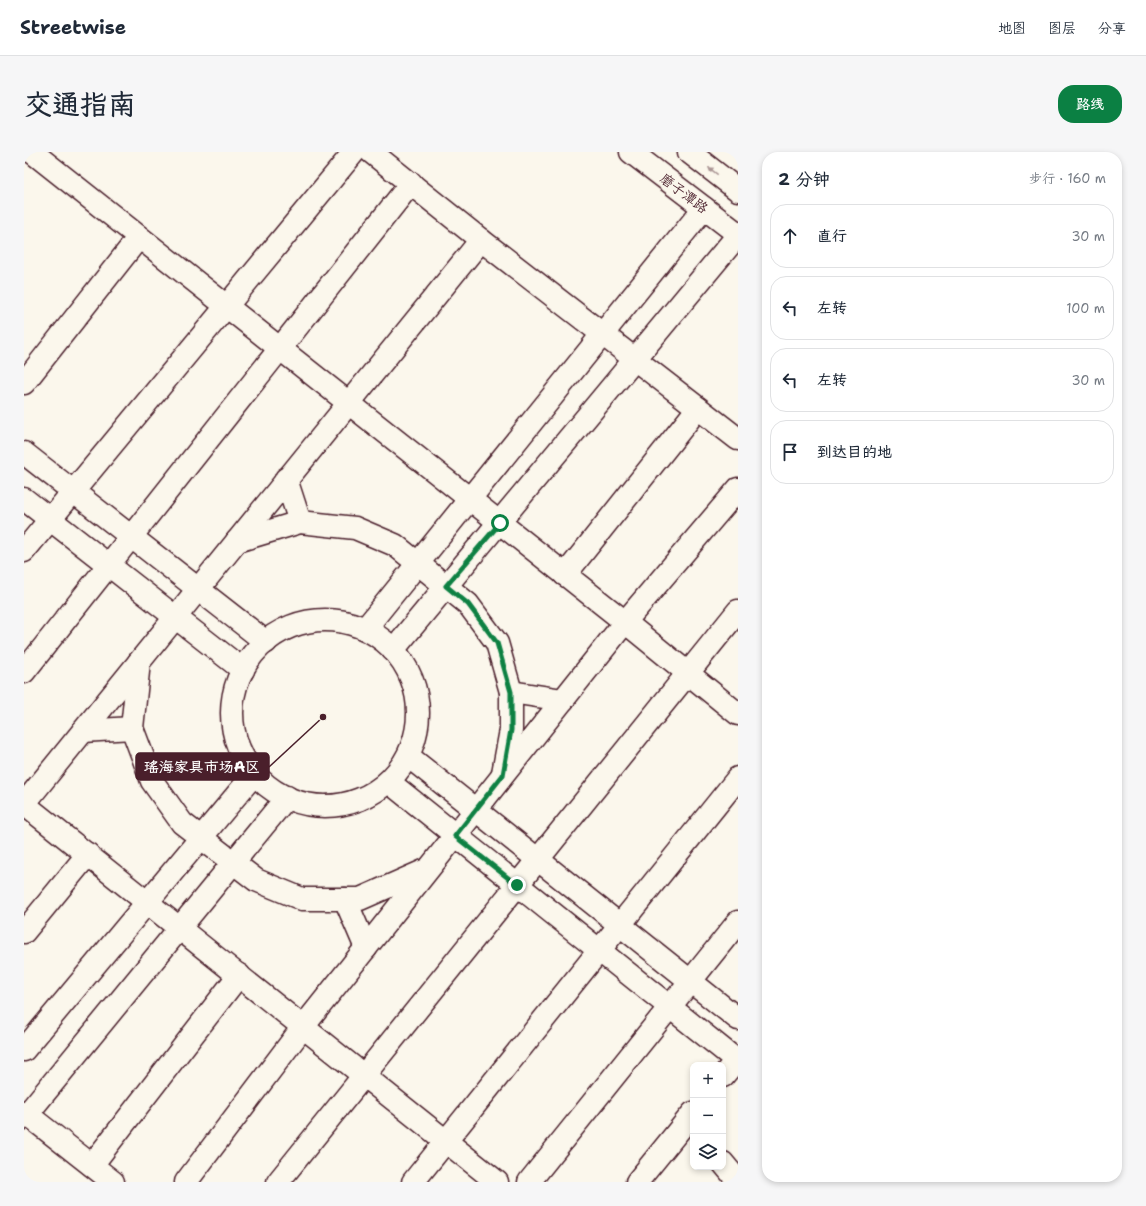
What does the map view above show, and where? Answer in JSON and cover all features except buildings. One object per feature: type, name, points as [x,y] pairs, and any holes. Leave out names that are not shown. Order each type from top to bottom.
[{"type":"main road","points":[[32,152],[625,622],[738,714]]},
{"type":"main road","points":[[24,551],[354,152]]},
{"type":"main road","points":[[371,152],[481,240],[738,439]]},
{"type":"main road","name":"磨子潭路","points":[[631,152],[738,234]]},
{"type":"main road","points":[[689,152],[738,190]]},
{"type":"main road","points":[[24,672],[411,183]]},
{"type":"main road","points":[[365,629],[704,208]]},
{"type":"main road","points":[[393,650],[500,523],[738,234]]},
{"type":"main road","points":[[24,383],[139,237]]},
{"type":"main road","points":[[481,240],[24,804],[497,1182]]},
{"type":"main road","points":[[565,575],[698,408]]},
{"type":"main road","points":[[24,453],[266,642]]},
{"type":"main road","points":[[286,479],[300,522]]},
{"type":"main road","points":[[186,1182],[303,1027],[475,810],[625,622],[738,489]]},
{"type":"main road","points":[[24,499],[243,670]]},
{"type":"main road","points":[[237,541],[300,522],[355,528],[395,545],[468,604],[497,643],[511,692],[511,730],[503,775]]},
{"type":"main road","points":[[278,1182],[738,610]]},
{"type":"main road","points":[[328,619],[357,624],[382,638],[404,662],[417,692],[418,725],[408,756],[389,782],[361,800],[329,807],[297,802],[269,787],[255,773],[249,766],[236,740],[232,711],[237,682],[251,656],[266,642],[273,636],[299,623],[328,619]]},
{"type":"main road","points":[[139,662],[132,728],[152,781],[182,823],[256,880],[302,899],[360,899],[429,869]]},
{"type":"main road","points":[[511,692],[563,700]]},
{"type":"main road","points":[[83,731],[132,728]]},
{"type":"main road","points":[[408,756],[738,1019]]},
{"type":"main road","points":[[24,1050],[255,773]]},
{"type":"main road","points":[[413,1182],[738,778]]},
{"type":"main road","points":[[389,782],[670,1007],[732,1065]]},
{"type":"main road","points":[[113,1182],[25,1115],[288,797]]},
{"type":"main road","points":[[24,932],[88,854]]},
{"type":"main road","points":[[345,899],[366,948]]},
{"type":"main road","points":[[529,1182],[738,922]]},
{"type":"main road","points":[[92,1165],[239,975]]},
{"type":"main road","points":[[637,1182],[690,1121]]},
{"type":"main road","points":[[726,1167],[738,1181]]},
{"type":"place","name":"瑶海家具市场A区","points":[[323,717]]},
{"type":"route","points":[[500,523],[446,586],[468,604],[497,643],[511,692],[511,730],[503,775],[455,836],[517,885]]}]
